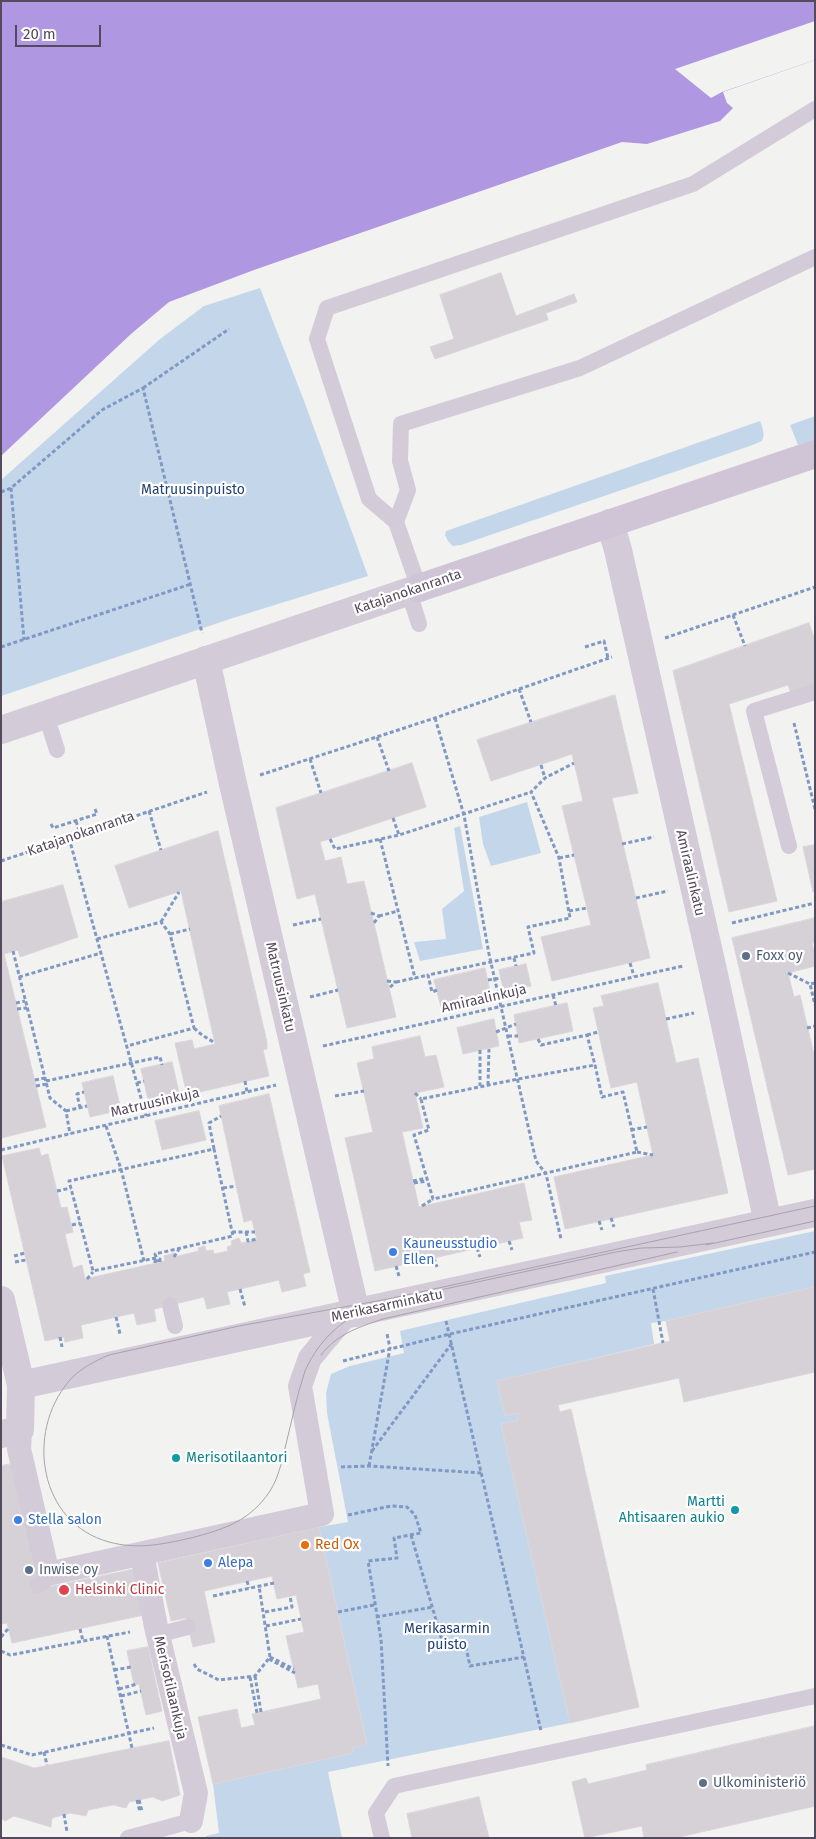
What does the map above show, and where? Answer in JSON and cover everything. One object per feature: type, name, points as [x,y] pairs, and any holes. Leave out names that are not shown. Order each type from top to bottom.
[{"type":"main road","name":"Katajanokanranta","points":[[414,590],[815,454]]},
{"type":"street","name":"Amiraalinkatu","points":[[610,523],[618,550],[715,979],[768,1224]]},
{"type":"street","name":"Katajanokanranta","points":[[1,730],[46,715],[204,649],[414,590]]},
{"type":"street","name":"Matruusinkatu","points":[[204,649],[233,784],[299,1066],[351,1314]]},
{"type":"street","name":"Merikasarminkatu","points":[[21,1385],[815,1213]]},
{"type":"street","points":[[1,1300],[21,1385],[10,1432],[20,1449],[43,1580],[142,1554],[322,1514],[300,1386],[310,1358],[351,1314]]},
{"type":"street","name":"Merisotilaankuja","points":[[142,1554],[158,1635],[196,1793],[191,1821]]},
{"type":"lane","points":[[419,624],[414,590],[396,522],[369,499],[317,339],[327,308],[692,184],[815,109]]},
{"type":"lane","points":[[396,522],[408,490],[400,461],[401,424],[580,368],[815,257]]},
{"type":"lane","points":[[789,846],[754,711],[815,692]]},
{"type":"lane","points":[[46,715],[57,750]]},
{"type":"lane","points":[[170,1305],[175,1326]]},
{"type":"lane","points":[[158,1635],[188,1627]]},
{"type":"lane","points":[[382,1838],[376,1813],[394,1786],[815,1696]]},
{"type":"lane","points":[[128,1838],[191,1821]]},
{"type":"path","points":[[1,492],[11,488],[102,410],[143,388],[229,329]]},
{"type":"path","points":[[143,388],[191,584],[204,649]]},
{"type":"path","points":[[11,488],[24,640]]},
{"type":"path","points":[[1,647],[191,584]]},
{"type":"path","name":"Katajanokanranta","points":[[1,861],[435,718],[815,587]]},
{"type":"path","points":[[733,615],[745,646]]},
{"type":"path","points":[[584,647],[604,641],[608,658]]},
{"type":"path","points":[[519,689],[531,722]]},
{"type":"path","points":[[788,700],[815,809]]},
{"type":"path","points":[[435,718],[464,814],[491,962],[536,1161],[546,1174],[561,1240]]},
{"type":"path","points":[[377,737],[389,771]]},
{"type":"path","points":[[310,759],[321,793]]},
{"type":"path","points":[[330,839],[335,849],[399,834],[532,792],[545,778],[574,764]]},
{"type":"path","points":[[542,765],[545,778]]},
{"type":"path","points":[[387,982],[428,976],[534,953],[528,927],[570,918],[559,858],[532,792]]},
{"type":"path","points":[[51,824],[54,828],[97,814],[95,809]]},
{"type":"path","points":[[149,811],[161,850]]},
{"type":"path","points":[[393,818],[399,834]]},
{"type":"path","points":[[76,821],[80,834]]},
{"type":"path","points":[[622,844],[662,836]]},
{"type":"path","points":[[69,838],[146,1116]]},
{"type":"path","points":[[380,838],[415,978]]},
{"type":"path","points":[[559,858],[574,854]]},
{"type":"path","points":[[636,898],[673,890]]},
{"type":"path","points":[[97,939],[161,922],[179,892]]},
{"type":"path","points":[[730,923],[815,903]]},
{"type":"path","points":[[569,911],[587,908]]},
{"type":"path","points":[[372,914],[379,916],[398,911]]},
{"type":"path","points":[[374,923],[379,916]]},
{"type":"path","points":[[288,926],[321,919]]},
{"type":"path","points":[[161,922],[170,934],[194,1028],[215,1043]]},
{"type":"path","points":[[170,934],[190,929]]},
{"type":"path","points":[[13,951],[50,1098],[66,1111],[70,1134]]},
{"type":"path","points":[[19,976],[101,952]]},
{"type":"path","points":[[514,958],[516,966]]},
{"type":"path","points":[[630,963],[634,976]]},
{"type":"path","name":"Amiraalinkuja","points":[[299,1066],[318,1061],[316,1048],[689,964]]},
{"type":"path","points":[[788,973],[813,983],[815,1005]]},
{"type":"path","points":[[428,976],[432,992],[437,990]]},
{"type":"path","points":[[488,980],[501,978]]},
{"type":"path","points":[[389,988],[396,982]]},
{"type":"path","points":[[498,989],[503,988]]},
{"type":"path","points":[[304,998],[338,990]]},
{"type":"path","points":[[553,995],[556,1006]]},
{"type":"path","points":[[16,1003],[25,1001]]},
{"type":"path","points":[[17,1009],[27,1008]]},
{"type":"path","points":[[666,1019],[700,1012]]},
{"type":"path","points":[[496,1032],[516,1024]]},
{"type":"path","points":[[808,1028],[815,1026]]},
{"type":"path","points":[[127,1046],[194,1028]]},
{"type":"path","points":[[538,1039],[541,1045],[598,1032]]},
{"type":"path","points":[[587,1035],[602,1097],[623,1092],[637,1152],[647,1157]]},
{"type":"path","points":[[508,1036],[518,1036]]},
{"type":"path","points":[[488,1085],[489,1048]]},
{"type":"path","points":[[480,1050],[480,1086]]},
{"type":"path","points":[[36,1086],[46,1081],[160,1057],[162,1065]]},
{"type":"path","name":"Matruusinkuja","points":[[1,1150],[281,1084],[278,1071],[299,1066]]},
{"type":"path","points":[[421,1099],[480,1086],[595,1066]]},
{"type":"path","points":[[35,1080],[46,1081]]},
{"type":"path","points":[[137,1083],[144,1081]]},
{"type":"path","points":[[244,1081],[247,1092]]},
{"type":"path","points":[[327,1098],[364,1091]]},
{"type":"path","points":[[80,1108],[77,1094],[84,1092]]},
{"type":"path","points":[[415,1093],[421,1099],[429,1130],[414,1135],[433,1200]]},
{"type":"path","points":[[66,1111],[87,1106]]},
{"type":"path","points":[[87,1279],[93,1272],[142,1261],[157,1261],[155,1254],[233,1236],[209,1123],[222,1116]]},
{"type":"path","points":[[106,1126],[121,1169],[142,1266]]},
{"type":"path","points":[[631,1130],[647,1127]]},
{"type":"path","points":[[93,1272],[69,1181],[214,1149]]},
{"type":"path","points":[[422,1206],[433,1200],[637,1152],[653,1155]]},
{"type":"path","points":[[603,1161],[604,1166]]},
{"type":"path","points":[[590,1164],[591,1169]]},
{"type":"path","points":[[413,1182],[427,1180]]},
{"type":"path","points":[[223,1188],[236,1186]]},
{"type":"path","points":[[57,1191],[70,1188]]},
{"type":"path","points":[[611,1218],[615,1228]]},
{"type":"path","points":[[557,1221],[564,1220]]},
{"type":"path","points":[[599,1221],[602,1230]]},
{"type":"path","points":[[72,1225],[80,1223]]},
{"type":"path","points":[[232,1232],[255,1232]]},
{"type":"path","points":[[246,1232],[248,1241],[256,1238]]},
{"type":"path","points":[[510,1241],[512,1251]]},
{"type":"path","points":[[174,1257],[179,1248]]},
{"type":"path","points":[[476,1248],[480,1258]]},
{"type":"path","points":[[340,1363],[347,1359],[390,1348],[815,1252]]},
{"type":"path","points":[[14,1256],[25,1253]]},
{"type":"path","points":[[434,1258],[438,1268]]},
{"type":"path","points":[[15,1262],[26,1260]]},
{"type":"path","points":[[396,1266],[399,1276]]},
{"type":"path","points":[[240,1288],[246,1311]]},
{"type":"path","points":[[653,1289],[663,1342]]},
{"type":"path","points":[[444,1315],[542,1732]]},
{"type":"path","points":[[116,1317],[121,1338],[126,1337]]},
{"type":"path","points":[[369,1466],[390,1348],[386,1328]]},
{"type":"path","points":[[60,1337],[62,1351]]},
{"type":"path","points":[[371,1452],[452,1343]]},
{"type":"path","points":[[332,1468],[369,1466],[482,1473]]},
{"type":"path","points":[[341,1516],[391,1506],[407,1507],[415,1515],[421,1533],[394,1538],[397,1558],[368,1561],[381,1639],[387,1763],[394,1786]]},
{"type":"path","points":[[411,1535],[444,1647],[465,1642],[470,1666],[524,1657]]},
{"type":"path","points":[[247,1581],[249,1588]]},
{"type":"path","points":[[213,1596],[274,1582]]},
{"type":"path","points":[[259,1586],[263,1602]]},
{"type":"path","points":[[265,1612],[292,1607],[290,1596]]},
{"type":"path","points":[[338,1612],[374,1605]]},
{"type":"path","points":[[376,1617],[433,1607]]},
{"type":"path","points":[[266,1626],[301,1619]]},
{"type":"path","points":[[1,1637],[8,1629]]},
{"type":"path","points":[[80,1629],[83,1641]]},
{"type":"path","points":[[107,1636],[132,1748]]},
{"type":"path","points":[[270,1658],[294,1671]]},
{"type":"path","points":[[114,1670],[131,1667]]},
{"type":"path","points":[[250,1677],[259,1713],[255,1676]]},
{"type":"path","points":[[119,1688],[137,1684]]},
{"type":"path","points":[[121,1696],[141,1691]]},
{"type":"path","points":[[1,1744],[32,1755],[178,1723]]},
{"type":"path","points":[[44,1752],[47,1765]]},
{"type":"path","points":[[138,1800],[142,1815]]},
{"type":"path","points":[[64,1814],[67,1832]]},
{"type":"green space","name":"Matruusinpuisto","points":[[260,288],[303,398],[368,576],[233,618],[1,696],[1,480],[160,339],[204,306]]},
{"type":"green space","points":[[815,416],[815,440],[798,445],[790,425]]},
{"type":"green space","points":[[760,421],[763,431],[762,441],[750,446],[461,545],[453,546],[445,535],[446,531]]},
{"type":"green space","points":[[527,802],[541,853],[491,866],[483,844],[479,817]]},
{"type":"green space","points":[[460,826],[483,949],[420,961],[414,942],[446,939],[442,909],[464,891],[454,828]]},
{"type":"green space","name":"Merikasarmin puisto","points":[[815,1231],[815,1287],[651,1323],[654,1344],[497,1381],[505,1416],[517,1413],[518,1420],[501,1424],[570,1723],[328,1772],[342,1838],[206,1838],[206,1836],[219,1833],[213,1784],[353,1753],[352,1748],[367,1744],[319,1527],[348,1522],[327,1413],[326,1393],[331,1374],[350,1366],[404,1353],[400,1331],[606,1283],[605,1276]]},
{"type":"shaded area","points":[[1,1],[815,1],[815,60],[723,92],[727,103],[733,108],[720,121],[647,144],[622,142],[254,270],[169,302],[131,334],[1,456]]},
{"type":"pier","points":[[815,21],[815,60],[722,92],[711,98],[675,69]]},
{"type":"building","points":[[501,273],[516,316],[574,294],[577,302],[546,313],[548,320],[435,359],[430,347],[454,339],[440,295]]},
{"type":"building","points":[[809,623],[815,640],[815,685],[791,693],[788,685],[729,704],[777,901],[729,912],[673,671]]},
{"type":"building","points":[[615,695],[638,793],[612,798],[650,958],[552,981],[541,937],[591,925],[562,806],[583,801],[572,754],[491,781],[477,740]]},
{"type":"building","points":[[412,763],[426,807],[320,842],[325,861],[341,857],[347,884],[364,881],[396,1017],[347,1028],[315,894],[297,899],[276,808]]},
{"type":"building","points":[[218,831],[267,1042],[267,1049],[263,1050],[269,1076],[187,1095],[175,1043],[192,1040],[194,1049],[215,1044],[181,891],[129,908],[115,866]]},
{"type":"building","points":[[815,845],[815,892],[813,892],[803,847]]},
{"type":"building","points":[[63,885],[78,937],[20,957],[18,950],[4,954],[46,1127],[1,1138],[1,902]]},
{"type":"building","points":[[815,918],[815,943],[812,943],[815,966],[788,973],[794,997],[800,995],[815,1059],[815,1169],[788,1175],[732,938]]},
{"type":"building","points":[[526,964],[531,986],[504,992],[499,970]]},
{"type":"building","points":[[485,968],[491,995],[441,1007],[434,980]]},
{"type":"building","points":[[658,983],[676,1063],[698,1058],[728,1193],[565,1229],[554,1177],[653,1155],[637,1082],[611,1088],[593,1008],[604,1006],[601,996]]},
{"type":"building","points":[[567,1003],[573,1031],[519,1043],[514,1015]]},
{"type":"building","points":[[494,1019],[499,1046],[463,1054],[457,1028]]},
{"type":"building","points":[[420,1036],[425,1057],[436,1055],[444,1087],[415,1093],[423,1128],[402,1132],[419,1207],[524,1183],[532,1220],[519,1222],[523,1238],[375,1271],[345,1138],[373,1132],[357,1063],[374,1059],[372,1047]]},
{"type":"building","points":[[172,1062],[180,1096],[149,1104],[141,1069]]},
{"type":"building","points":[[113,1076],[121,1110],[90,1117],[82,1083]]},
{"type":"building","points":[[269,1094],[310,1272],[303,1274],[306,1286],[282,1292],[279,1280],[227,1292],[230,1304],[207,1309],[204,1297],[154,1309],[156,1321],[137,1325],[134,1313],[81,1325],[83,1338],[65,1342],[64,1337],[45,1341],[2,1156],[39,1148],[41,1156],[48,1154],[61,1208],[67,1207],[73,1232],[65,1234],[73,1268],[82,1265],[85,1279],[165,1261],[164,1256],[174,1253],[174,1257],[199,1251],[198,1248],[205,1246],[206,1251],[213,1250],[214,1254],[228,1251],[227,1247],[232,1245],[231,1241],[239,1238],[241,1243],[257,1240],[252,1220],[244,1222],[219,1106]]},
{"type":"building","points":[[199,1111],[206,1140],[162,1150],[155,1121]]},
{"type":"building","points":[[815,1287],[815,1372],[684,1402],[679,1378],[558,1405],[560,1412],[571,1409],[639,1707],[570,1723],[501,1424],[518,1420],[517,1413],[505,1416],[497,1381],[670,1341],[666,1321]]},
{"type":"building","points":[[11,1464],[39,1589],[134,1569],[144,1615],[12,1643],[7,1623],[1,1624],[1,1466]]},
{"type":"building","points":[[319,1527],[367,1745],[352,1748],[353,1753],[213,1784],[198,1717],[237,1709],[241,1728],[255,1725],[252,1714],[321,1699],[318,1684],[298,1688],[286,1636],[304,1632],[296,1595],[277,1599],[272,1576],[204,1591],[215,1642],[193,1647],[186,1618],[171,1621],[158,1563]]},
{"type":"building","points":[[148,1647],[162,1711],[146,1715],[139,1684],[134,1685],[127,1651]]},
{"type":"building","name":"Ulkoministeriö","points":[[815,1726],[815,1806],[675,1838],[644,1838],[642,1826],[585,1838],[572,1782],[586,1778],[588,1784],[647,1770],[646,1765]]},
{"type":"building","points":[[169,1741],[180,1795],[162,1801],[153,1797],[129,1802],[126,1808],[113,1805],[88,1810],[86,1816],[70,1813],[52,1818],[51,1827],[14,1816],[5,1821],[1,1818],[1,1757],[34,1768]]},
{"type":"building","points":[[479,1797],[489,1838],[412,1838],[407,1814]]},
{"type":"tram line","points":[[713,1243],[680,1247],[641,1248],[616,1252],[380,1303],[356,1314],[326,1338],[305,1371],[280,1468],[270,1491],[254,1510],[226,1527],[191,1538],[160,1544],[130,1546],[109,1542],[85,1532],[67,1516],[54,1496],[46,1474],[44,1450],[47,1425],[55,1402],[69,1381],[82,1369],[109,1355],[239,1326],[388,1299],[815,1206]]},
{"type":"tram line","points":[[706,1245],[815,1221]]},
{"type":"tram line","points":[[321,1355],[341,1336],[383,1319],[677,1252]]},
{"type":"place","name":"Foxx oy","points":[[746,956]]},
{"type":"place","name":"Kauneusstudio Ellen","points":[[393,1252]]},
{"type":"place","name":"Merisotilaantori","points":[[176,1458]]},
{"type":"place","name":"Martti Ahtisaaren aukio","points":[[735,1510]]},
{"type":"place","name":"Stella salon","points":[[18,1520]]},
{"type":"place","name":"Red Ox","points":[[305,1545]]},
{"type":"place","name":"Alepa","points":[[208,1563]]},
{"type":"place","name":"Inwise oy","points":[[29,1570]]},
{"type":"place","name":"Helsinki Clinic","points":[[64,1590]]},
{"type":"place","name":"Ulkoministeriö","points":[[703,1783]]}]
